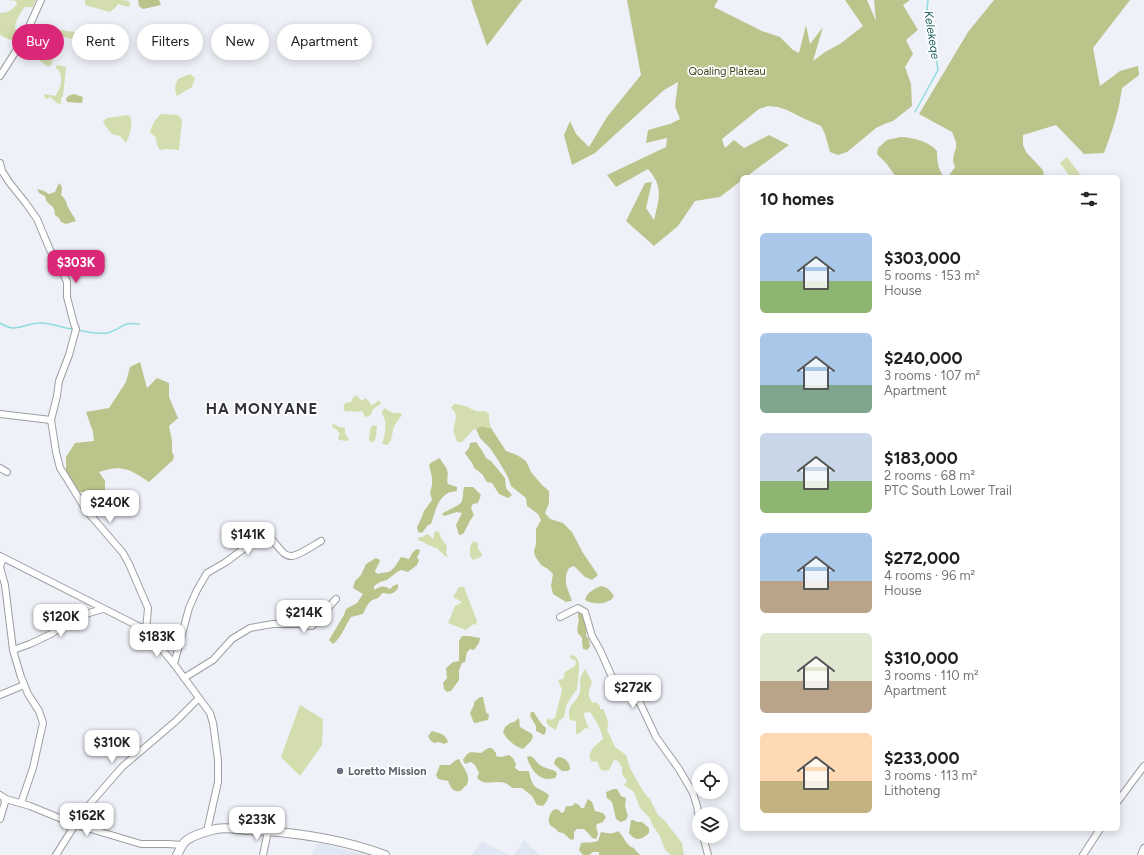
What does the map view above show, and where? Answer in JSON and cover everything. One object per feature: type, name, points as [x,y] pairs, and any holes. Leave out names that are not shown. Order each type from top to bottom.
[{"type":"main road","points":[[178,855],[182,845],[187,840],[207,831],[218,829],[268,831],[340,842],[385,855]]},
{"type":"street","points":[[0,76],[23,40],[41,0]]},
{"type":"street","points":[[0,163],[2,171],[9,182],[37,219],[50,250],[57,260],[67,282],[67,297],[76,329],[69,355],[59,380],[51,420],[60,468],[86,510],[123,554],[129,564],[148,608],[146,630]]},
{"type":"street","points":[[0,414],[51,420]]},
{"type":"street","points":[[0,468],[7,472]]},
{"type":"street","points":[[174,664],[186,616],[197,590],[207,573],[226,562],[258,538],[264,536],[269,538],[286,555],[292,556],[299,554],[321,541]]},
{"type":"street","points":[[21,803],[34,768],[43,723],[39,711],[24,685],[13,650],[5,585],[0,567],[2,557],[146,630],[174,664],[210,713],[213,723],[218,760],[218,782],[207,831]]},
{"type":"street","points":[[184,678],[213,660],[232,639],[250,628],[273,624],[298,624],[312,626],[336,600]]},
{"type":"street","points":[[560,617],[578,608],[585,612],[592,636],[612,677],[640,703],[656,737],[679,769],[690,788],[697,807]]},
{"type":"street","points":[[13,650],[51,634],[69,622],[89,613],[103,609]]},
{"type":"street","points":[[0,695],[24,685]]},
{"type":"street","points":[[56,855],[82,812],[122,767],[176,721],[198,698]]},
{"type":"street","points":[[1120,799],[1144,766]]},
{"type":"street","points":[[0,795],[3,799],[21,803],[74,824],[141,844],[182,845]]},
{"type":"street","points":[[0,819],[3,799]]},
{"type":"street","points":[[263,855],[268,831]]},
{"type":"street","points":[[1083,855],[1099,831]]},
{"type":"street","points":[[705,843],[708,855]]},
{"type":"street","points":[[1141,855],[1144,848]]},
{"type":"shaded area","points":[[524,840],[540,855],[514,855]]},
{"type":"shaded area","points":[[482,842],[510,855],[472,855]]},
{"type":"shaded area","points":[[316,844],[322,844],[366,855],[312,855]]},
{"type":"green space","points":[[9,0],[36,0],[33,7],[25,7],[18,17],[16,24],[12,24],[12,41],[0,35],[0,13],[10,11],[17,4],[16,1]]},
{"type":"green space","points":[[85,0],[121,0],[129,1],[130,3],[129,7],[118,4],[110,12],[85,5]]},
{"type":"green space","points":[[138,0],[159,0],[161,5],[143,9],[139,6]]},
{"type":"green space","points":[[471,0],[522,0],[487,46]]},
{"type":"green space","name":"Qoaling Plateau","points":[[627,0],[718,0],[714,7],[762,31],[780,37],[793,50],[799,53],[806,25],[810,44],[823,27],[813,61],[825,52],[840,44],[863,26],[845,0],[867,0],[876,21],[874,0],[910,0],[903,5],[918,30],[906,40],[913,54],[905,67],[911,84],[912,106],[893,121],[876,128],[847,152],[838,155],[830,152],[821,126],[778,107],[768,106],[759,109],[722,139],[725,148],[734,140],[744,148],[769,135],[789,145],[749,175],[740,175],[740,182],[720,197],[695,201],[678,226],[654,246],[626,221],[645,183],[652,182],[646,208],[654,220],[659,193],[653,175],[648,169],[616,187],[607,175],[666,147],[667,138],[646,143],[648,130],[670,124],[680,119],[675,106],[678,82],[664,90],[595,153],[572,165],[564,135],[570,121],[576,134],[589,147],[607,117],[641,75]]},
{"type":"green space","points":[[994,0],[1130,0],[1093,48],[1100,86],[1120,71],[1138,66],[1139,75],[1122,88],[1115,121],[1104,153],[1084,154],[1056,125],[1023,135],[1023,145],[1026,152],[1043,170],[1044,175],[949,175],[955,167],[953,161],[956,142],[952,132],[919,114],[968,32]]},
{"type":"green space","points":[[64,31],[72,32],[72,39],[64,37]]},
{"type":"green space","points":[[39,60],[52,60],[52,64],[48,67]]},
{"type":"green space","points":[[56,66],[66,67],[61,104],[57,103],[50,97],[46,99],[44,96],[45,94],[55,96],[59,89],[61,84],[61,75],[59,70],[56,69]]},
{"type":"green space","points":[[190,74],[195,78],[192,87],[177,96],[175,87],[178,79]]},
{"type":"green space","points":[[74,94],[83,97],[82,103],[67,102],[66,99],[68,96]]},
{"type":"green space","points":[[161,114],[178,115],[182,120],[179,150],[160,150],[157,145],[156,138],[150,132],[154,122]]},
{"type":"green space","points":[[128,115],[131,118],[131,125],[130,134],[126,143],[120,136],[112,134],[103,121],[107,118]]},
{"type":"green space","points":[[901,137],[911,138],[930,145],[937,151],[940,170],[942,175],[895,175],[877,154],[878,148],[887,140]]},
{"type":"green space","points":[[1067,157],[1080,175],[1069,175],[1060,163]]},
{"type":"green space","points":[[59,183],[62,188],[61,195],[66,200],[76,221],[66,224],[61,222],[55,215],[54,208],[47,202],[45,196],[39,193],[37,189],[49,194],[55,192]]},
{"type":"green space","points":[[140,362],[147,388],[157,378],[169,383],[169,397],[178,418],[169,426],[172,441],[172,452],[174,456],[173,460],[149,482],[126,469],[114,468],[99,472],[105,481],[105,491],[79,492],[66,473],[66,457],[75,443],[94,441],[93,432],[86,412],[109,408],[126,382],[130,367]]},
{"type":"green space","points":[[356,395],[362,401],[365,398],[370,404],[373,405],[379,400],[381,404],[374,408],[369,416],[365,417],[362,411],[346,412],[344,410],[345,403],[351,402]]},
{"type":"green space","points":[[454,404],[460,404],[475,411],[485,411],[489,414],[491,428],[482,426],[473,430],[462,442],[457,442],[454,433],[456,417],[451,408]]},
{"type":"green space","points":[[385,408],[388,411],[400,413],[402,415],[394,426],[391,440],[387,445],[382,444],[385,435],[385,420],[382,411]]},
{"type":"green space","points":[[334,424],[345,428],[345,434],[349,439],[348,441],[339,440],[338,437],[340,434],[333,428],[332,425]]},
{"type":"green space","points":[[373,425],[377,426],[376,438],[374,442],[371,442],[369,440],[370,429]]},
{"type":"green space","points":[[482,426],[491,428],[506,451],[517,455],[526,461],[531,472],[549,491],[549,503],[545,513],[550,519],[563,523],[572,532],[583,553],[598,575],[592,580],[585,577],[574,566],[569,568],[566,581],[572,601],[566,602],[553,594],[551,586],[553,574],[541,565],[535,556],[534,551],[536,544],[536,529],[541,520],[538,514],[527,506],[526,498],[511,486],[508,477],[498,460],[490,448],[480,438],[476,429]]},
{"type":"green space","points":[[476,442],[486,458],[491,461],[505,478],[506,488],[512,495],[508,498],[499,494],[492,483],[487,482],[482,474],[474,468],[473,464],[466,455],[465,453],[469,448],[470,443]]},
{"type":"green space","points":[[440,458],[447,470],[448,484],[457,487],[457,491],[449,493],[441,499],[431,524],[428,525],[422,533],[418,532],[417,527],[424,511],[432,500],[430,493],[432,477],[429,465]]},
{"type":"green space","points":[[464,487],[473,487],[481,495],[478,503],[473,504],[471,508],[474,515],[463,534],[459,535],[456,525],[462,513],[457,512],[444,516],[442,514],[461,503]]},
{"type":"green space","points":[[435,531],[439,532],[441,538],[447,546],[446,552],[448,557],[437,548],[418,540],[419,537],[423,537],[428,534],[433,539]]},
{"type":"green space","points":[[473,541],[478,543],[478,549],[482,554],[481,557],[473,560],[470,556],[470,547]]},
{"type":"green space","points":[[417,549],[420,550],[417,557],[419,560],[417,565],[408,572],[401,570],[387,580],[374,586],[374,590],[382,586],[390,589],[398,584],[398,588],[395,592],[392,594],[382,593],[379,597],[370,602],[363,614],[351,617],[341,635],[333,644],[329,640],[346,609],[357,603],[363,594],[353,588],[355,581],[361,575],[366,564],[376,558],[380,560],[375,572],[378,574],[388,572],[394,568],[401,557],[409,559],[413,552]]},
{"type":"green space","points":[[601,586],[610,590],[613,594],[614,596],[611,600],[604,603],[591,603],[585,600],[589,593]]},
{"type":"green space","points":[[459,587],[464,587],[477,621],[476,625],[473,624],[466,630],[448,623],[455,606],[462,602],[453,597]]},
{"type":"green space","points":[[583,612],[587,627],[586,636],[589,639],[590,647],[587,650],[583,649],[582,638],[578,634],[578,613]]},
{"type":"green space","points":[[462,636],[480,638],[479,643],[474,650],[470,649],[467,652],[465,662],[462,663],[459,670],[459,680],[451,691],[447,692],[444,689],[443,683],[447,678],[446,668],[453,662],[459,661],[459,641]]},
{"type":"green space","points":[[573,655],[577,658],[579,663],[577,689],[566,706],[564,717],[559,721],[556,730],[549,726],[546,722],[548,718],[551,720],[555,718],[562,690],[558,680],[563,679],[565,672],[575,666],[576,661],[570,658],[570,656]]},
{"type":"green space","points":[[585,669],[592,682],[589,698],[593,703],[596,702],[600,706],[600,709],[603,709],[608,722],[607,730],[615,747],[626,755],[630,768],[645,794],[650,799],[658,815],[665,821],[682,843],[684,855],[671,855],[665,850],[660,836],[649,817],[640,808],[634,792],[624,785],[627,781],[622,774],[622,767],[618,761],[614,760],[609,770],[604,771],[600,769],[598,762],[591,761],[591,751],[603,739],[598,725],[590,712],[584,713],[589,729],[585,728],[580,733],[576,734],[576,721],[570,720],[569,710],[579,695],[580,680]]},
{"type":"green space","points":[[480,697],[483,697],[486,712],[489,715],[488,720],[474,723],[470,713],[474,702]]},
{"type":"green space","points":[[300,705],[323,719],[322,745],[300,776],[281,757]]},
{"type":"green space","points":[[531,712],[534,712],[542,725],[546,728],[544,735],[536,731],[536,726],[530,716]]},
{"type":"green space","points":[[519,718],[520,727],[532,734],[533,737],[523,749],[512,743],[503,732],[505,727]]},
{"type":"green space","points":[[432,731],[440,733],[447,739],[448,742],[444,744],[439,742],[434,743],[428,736]]},
{"type":"green space","points":[[488,748],[492,748],[496,753],[496,756],[501,757],[509,755],[513,758],[516,764],[515,768],[519,771],[529,771],[534,785],[549,795],[543,806],[537,805],[532,796],[522,788],[512,788],[503,782],[485,782],[477,778],[479,773],[475,765],[471,762],[465,764],[463,760],[469,753],[481,753]]},
{"type":"green space","points":[[530,756],[542,766],[555,771],[557,774],[555,778],[545,779],[533,771],[527,757]]},
{"type":"green space","points":[[558,757],[565,759],[568,763],[570,769],[568,771],[562,771],[554,764]]},
{"type":"green space","points":[[459,759],[467,774],[468,781],[467,785],[461,790],[455,791],[452,789],[448,781],[438,779],[436,775],[440,765],[450,765]]},
{"type":"green space","points":[[617,789],[621,796],[626,798],[625,806],[628,816],[626,820],[621,822],[616,819],[612,802],[607,798],[606,792]]},
{"type":"green space","points":[[588,799],[592,802],[595,811],[603,813],[606,817],[603,822],[597,824],[596,826],[598,834],[596,839],[592,838],[584,829],[577,829],[574,832],[574,839],[571,840],[551,826],[549,816],[555,809],[559,810],[561,813],[564,812],[566,806],[572,806],[575,803],[581,808],[584,808]]},
{"type":"green space","points":[[631,820],[642,822],[649,828],[649,833],[639,839],[634,838],[629,833]]},
{"type":"green space","points":[[618,831],[627,843],[640,855],[599,855],[599,852],[593,852],[589,855],[583,855],[579,850],[581,843],[598,841],[601,832],[612,833]]},
{"type":"waterway","name":"Kelekeqe","points":[[915,112],[938,70],[927,9],[928,0]]},
{"type":"waterway","points":[[0,323],[11,328],[34,323],[44,323],[74,329]]},
{"type":"waterway","points":[[78,330],[107,333],[125,325],[133,323],[139,324]]},
{"type":"place","name":"Loretto Mission","points":[[340,771]]},
{"type":"district","name":"HA MONYANE","points":[[262,409]]}]
